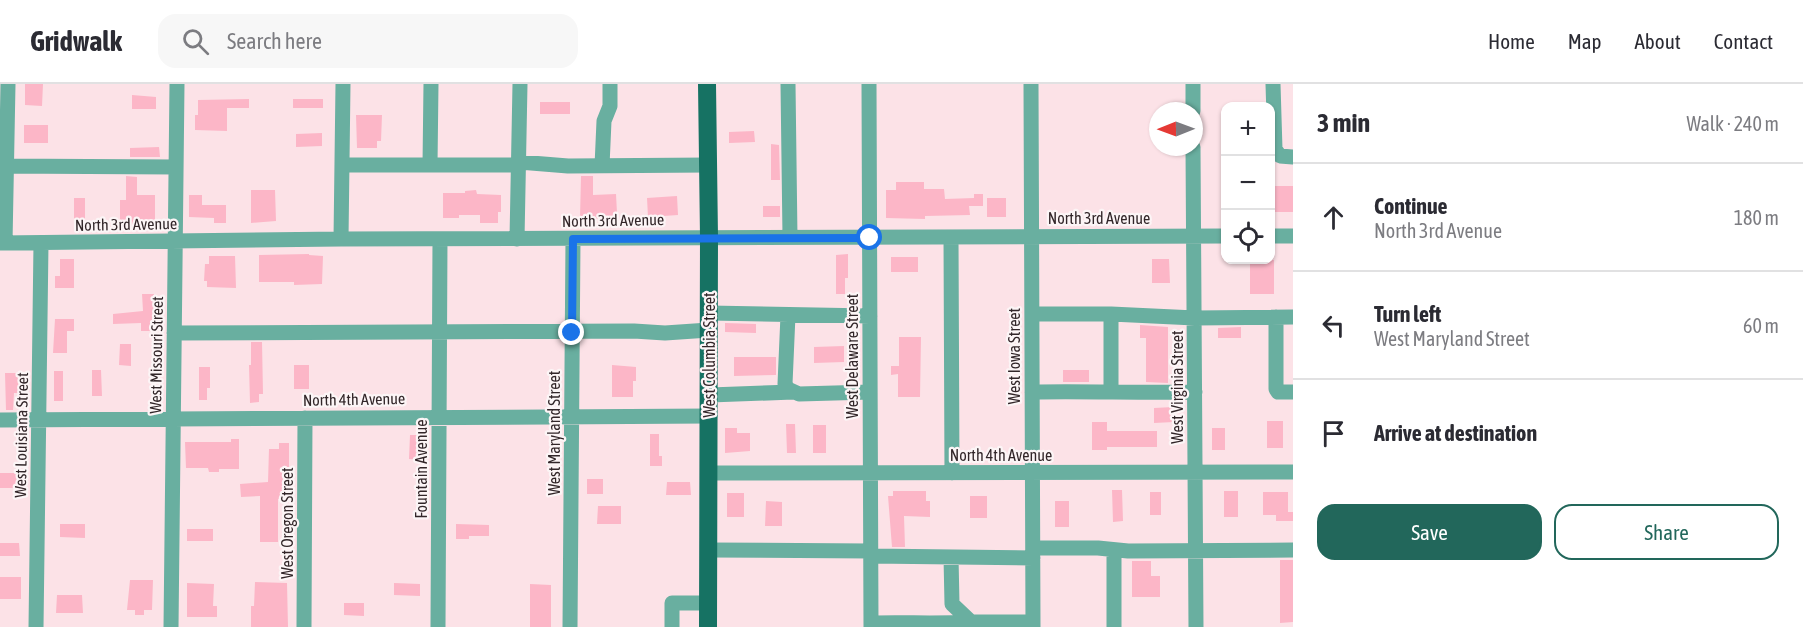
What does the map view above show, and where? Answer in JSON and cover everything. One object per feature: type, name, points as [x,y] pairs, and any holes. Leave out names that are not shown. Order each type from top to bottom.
[{"type":"main road","name":"West Columbia Street","points":[[707,84],[710,395],[708,627]]},
{"type":"street","points":[[3,243],[3,166],[8,84]]},
{"type":"street","name":"West Missouri Street","points":[[171,627],[177,84]]},
{"type":"street","points":[[341,239],[343,84]]},
{"type":"street","points":[[430,165],[431,84]]},
{"type":"street","points":[[518,238],[520,84]]},
{"type":"street","points":[[602,166],[604,121],[610,106],[610,84]]},
{"type":"street","points":[[788,84],[790,237]]},
{"type":"street","name":"West Delaware Street","points":[[869,84],[871,625]]},
{"type":"street","name":"West Iowa Street","points":[[1031,84],[1033,624]]},
{"type":"street","points":[[1193,84],[1193,102]]},
{"type":"street","points":[[1274,84],[1275,149],[1280,156],[1293,157]]},
{"type":"street","name":"West Virginia Street","points":[[1193,156],[1196,627]]},
{"type":"street","points":[[342,165],[519,163],[568,166],[709,165]]},
{"type":"street","points":[[3,166],[176,167]]},
{"type":"street","name":"North 3rd Avenue","points":[[3,243],[341,239],[1221,236]]},
{"type":"street","points":[[1275,236],[1293,236]]},
{"type":"street","points":[[951,237],[952,473]]},
{"type":"street","name":"West Maryland Street","points":[[570,627],[573,239]]},
{"type":"street","name":"Fountain Avenue","points":[[438,627],[440,240]]},
{"type":"street","name":"West Louisiana Street","points":[[36,627],[41,243]]},
{"type":"street","points":[[1032,314],[1111,314],[1195,318],[1293,316]]},
{"type":"street","points":[[1111,314],[1111,390]]},
{"type":"street","points":[[788,315],[785,384],[793,392]]},
{"type":"street","points":[[174,333],[634,331],[665,333],[709,321],[788,315],[870,316]]},
{"type":"street","points":[[1276,317],[1276,389],[1282,393],[1293,392]]},
{"type":"street","points":[[1032,392],[1111,390],[1136,393],[1195,392]]},
{"type":"street","points":[[710,395],[870,392]]},
{"type":"street","name":"North 4th Avenue","points":[[0,420],[710,416]]},
{"type":"street","name":"West Oregon Street","points":[[304,627],[305,418]]},
{"type":"street","name":"North 4th Avenue","points":[[710,473],[1293,472]]},
{"type":"street","points":[[709,550],[959,558],[1114,550],[1293,550]]},
{"type":"street","points":[[1114,550],[1114,627]]},
{"type":"street","points":[[951,556],[952,604],[971,622]]},
{"type":"street","points":[[672,627],[672,603],[709,603]]},
{"type":"street","points":[[871,625],[912,622],[1033,624]]},
{"type":"building","points":[[25,84],[43,84],[42,106],[25,105]]},
{"type":"building","points":[[132,95],[156,97],[156,109],[132,109]]},
{"type":"building","points":[[249,99],[249,108],[227,108],[227,131],[195,130],[198,100]]},
{"type":"building","points":[[293,99],[323,99],[323,108],[293,108]]},
{"type":"building","points":[[540,102],[570,102],[570,114],[540,114]]},
{"type":"building","points":[[356,115],[382,115],[381,141],[377,141],[377,148],[357,148]]},
{"type":"building","points":[[24,125],[48,125],[48,143],[24,143]]},
{"type":"building","points":[[754,131],[755,142],[729,143],[729,132]]},
{"type":"building","points":[[322,133],[322,146],[296,147],[296,134]]},
{"type":"building","points":[[771,144],[779,145],[780,180],[771,180]]},
{"type":"building","points":[[159,147],[160,157],[130,157],[130,148]]},
{"type":"building","points":[[126,176],[137,177],[137,195],[155,195],[155,227],[120,227],[120,200],[126,200]]},
{"type":"building","points":[[581,176],[593,176],[593,195],[616,194],[615,220],[580,218]]},
{"type":"building","points":[[896,182],[924,182],[924,189],[944,189],[945,199],[974,198],[974,194],[983,194],[983,206],[969,206],[970,215],[925,216],[925,219],[886,218],[886,190],[896,190]]},
{"type":"building","points":[[1275,186],[1293,186],[1293,212],[1275,212]]},
{"type":"building","points":[[251,190],[275,190],[276,221],[251,223]]},
{"type":"building","points":[[476,190],[477,194],[501,195],[501,212],[498,212],[498,223],[480,223],[480,215],[443,218],[443,193],[465,193],[465,191]]},
{"type":"building","points":[[189,195],[202,195],[202,205],[226,205],[226,223],[214,223],[214,218],[189,217]]},
{"type":"building","points":[[677,196],[678,215],[648,217],[647,198]]},
{"type":"building","points":[[74,198],[85,198],[85,228],[74,228]]},
{"type":"building","points":[[987,198],[1006,198],[1006,217],[987,217]]},
{"type":"building","points":[[763,206],[780,206],[780,217],[763,217]]},
{"type":"building","points":[[848,254],[845,294],[836,294],[836,255]]},
{"type":"building","points":[[259,255],[323,256],[322,284],[294,285],[294,282],[259,282]]},
{"type":"building","points":[[209,256],[235,256],[236,288],[207,287],[207,281],[204,281],[205,264],[209,264]]},
{"type":"building","points":[[891,257],[918,257],[918,272],[891,272]]},
{"type":"building","points":[[60,259],[74,259],[74,288],[55,288],[55,276],[60,276]]},
{"type":"building","points":[[1152,259],[1169,259],[1170,283],[1152,283]]},
{"type":"building","points":[[1250,264],[1274,264],[1274,294],[1250,294]]},
{"type":"building","points":[[142,294],[154,294],[155,331],[141,331],[141,323],[113,324],[113,314],[143,311]]},
{"type":"building","points":[[55,319],[74,319],[74,331],[67,331],[67,353],[53,353]]},
{"type":"building","points":[[725,323],[756,324],[756,333],[725,332]]},
{"type":"building","points":[[1140,325],[1168,327],[1168,383],[1146,382],[1146,338],[1140,338]]},
{"type":"building","points":[[1241,327],[1241,338],[1218,338],[1218,328]]},
{"type":"building","points":[[899,337],[921,337],[920,397],[898,397],[898,374],[891,375],[891,366],[899,366]]},
{"type":"building","points":[[251,342],[262,342],[263,394],[259,394],[259,402],[250,403],[249,365],[251,365]]},
{"type":"building","points":[[120,344],[131,344],[131,366],[119,365]]},
{"type":"building","points":[[844,346],[844,362],[814,363],[814,347]]},
{"type":"building","points":[[734,357],[776,357],[776,375],[734,376]]},
{"type":"building","points":[[294,365],[309,365],[309,389],[294,389]]},
{"type":"building","points":[[612,365],[636,367],[633,397],[612,397]]},
{"type":"building","points":[[199,367],[210,367],[210,388],[207,388],[207,400],[199,400]]},
{"type":"building","points":[[92,370],[101,370],[102,396],[92,396]]},
{"type":"building","points":[[1063,370],[1089,370],[1089,382],[1063,382]]},
{"type":"building","points":[[54,371],[63,371],[63,401],[54,401]]},
{"type":"building","points":[[5,373],[19,373],[19,393],[14,393],[13,410],[6,410]]},
{"type":"building","points":[[1173,407],[1174,422],[1154,423],[1154,408]]},
{"type":"building","points":[[1267,421],[1283,421],[1283,448],[1267,448]]},
{"type":"building","points":[[1092,422],[1107,422],[1107,431],[1157,431],[1157,447],[1107,447],[1107,450],[1092,450]]},
{"type":"building","points":[[786,424],[795,424],[796,453],[787,453]]},
{"type":"building","points":[[813,425],[826,425],[826,453],[813,453]]},
{"type":"building","points":[[725,428],[737,428],[737,433],[750,433],[750,451],[725,453]]},
{"type":"building","points":[[1212,428],[1225,428],[1225,450],[1212,450]]},
{"type":"building","points":[[650,434],[659,434],[659,456],[662,456],[662,466],[650,466]]},
{"type":"building","points":[[410,435],[423,435],[423,460],[409,459]]},
{"type":"building","points":[[231,439],[239,439],[239,469],[219,469],[219,472],[209,472],[208,468],[186,468],[185,442],[231,442]]},
{"type":"building","points":[[279,443],[289,443],[289,500],[278,499],[278,542],[260,542],[260,496],[241,497],[240,484],[268,482],[269,449],[279,449]]},
{"type":"building","points":[[0,473],[18,473],[18,488],[0,488]]},
{"type":"building","points":[[587,479],[603,479],[603,494],[587,494]]},
{"type":"building","points":[[667,482],[690,482],[691,495],[666,495]]},
{"type":"building","points":[[1112,490],[1122,490],[1123,521],[1113,522]]},
{"type":"building","points":[[893,491],[926,491],[926,501],[930,501],[930,517],[904,516],[905,547],[892,547],[888,496],[893,496]]},
{"type":"building","points":[[1224,491],[1238,491],[1238,517],[1224,517]]},
{"type":"building","points":[[1150,492],[1161,492],[1161,515],[1150,515]]},
{"type":"building","points":[[1263,492],[1288,492],[1288,512],[1293,512],[1293,521],[1276,521],[1276,515],[1263,515]]},
{"type":"building","points":[[727,493],[744,493],[744,517],[727,517]]},
{"type":"building","points":[[970,496],[987,496],[987,518],[970,518]]},
{"type":"building","points":[[766,501],[782,502],[782,526],[765,526]]},
{"type":"building","points":[[1055,501],[1069,501],[1069,527],[1055,527]]},
{"type":"building","points":[[598,506],[621,506],[621,524],[597,524]]},
{"type":"building","points":[[60,524],[85,524],[85,538],[60,537]]},
{"type":"building","points":[[456,524],[489,525],[489,536],[469,536],[469,539],[456,539]]},
{"type":"building","points":[[187,529],[213,529],[213,541],[187,541]]},
{"type":"building","points":[[0,543],[19,543],[20,556],[0,556]]},
{"type":"building","points":[[1280,560],[1293,560],[1293,622],[1280,623]]},
{"type":"building","points":[[1132,561],[1151,561],[1151,576],[1160,576],[1160,597],[1132,597]]},
{"type":"building","points":[[0,577],[21,577],[21,599],[0,599]]},
{"type":"building","points":[[130,580],[153,580],[152,610],[144,610],[144,615],[135,615],[135,610],[127,610]]},
{"type":"building","points":[[255,582],[287,583],[288,627],[251,627],[251,606],[254,606]]},
{"type":"building","points":[[187,583],[214,584],[213,606],[217,606],[217,617],[187,617]]},
{"type":"building","points":[[394,583],[420,584],[420,596],[394,595]]},
{"type":"building","points":[[530,584],[551,585],[551,627],[530,627]]},
{"type":"building","points":[[57,595],[82,595],[83,613],[56,613]]},
{"type":"building","points":[[344,603],[364,603],[364,616],[344,615]]},
{"type":"route","points":[[572,333],[573,239],[870,238]]}]
